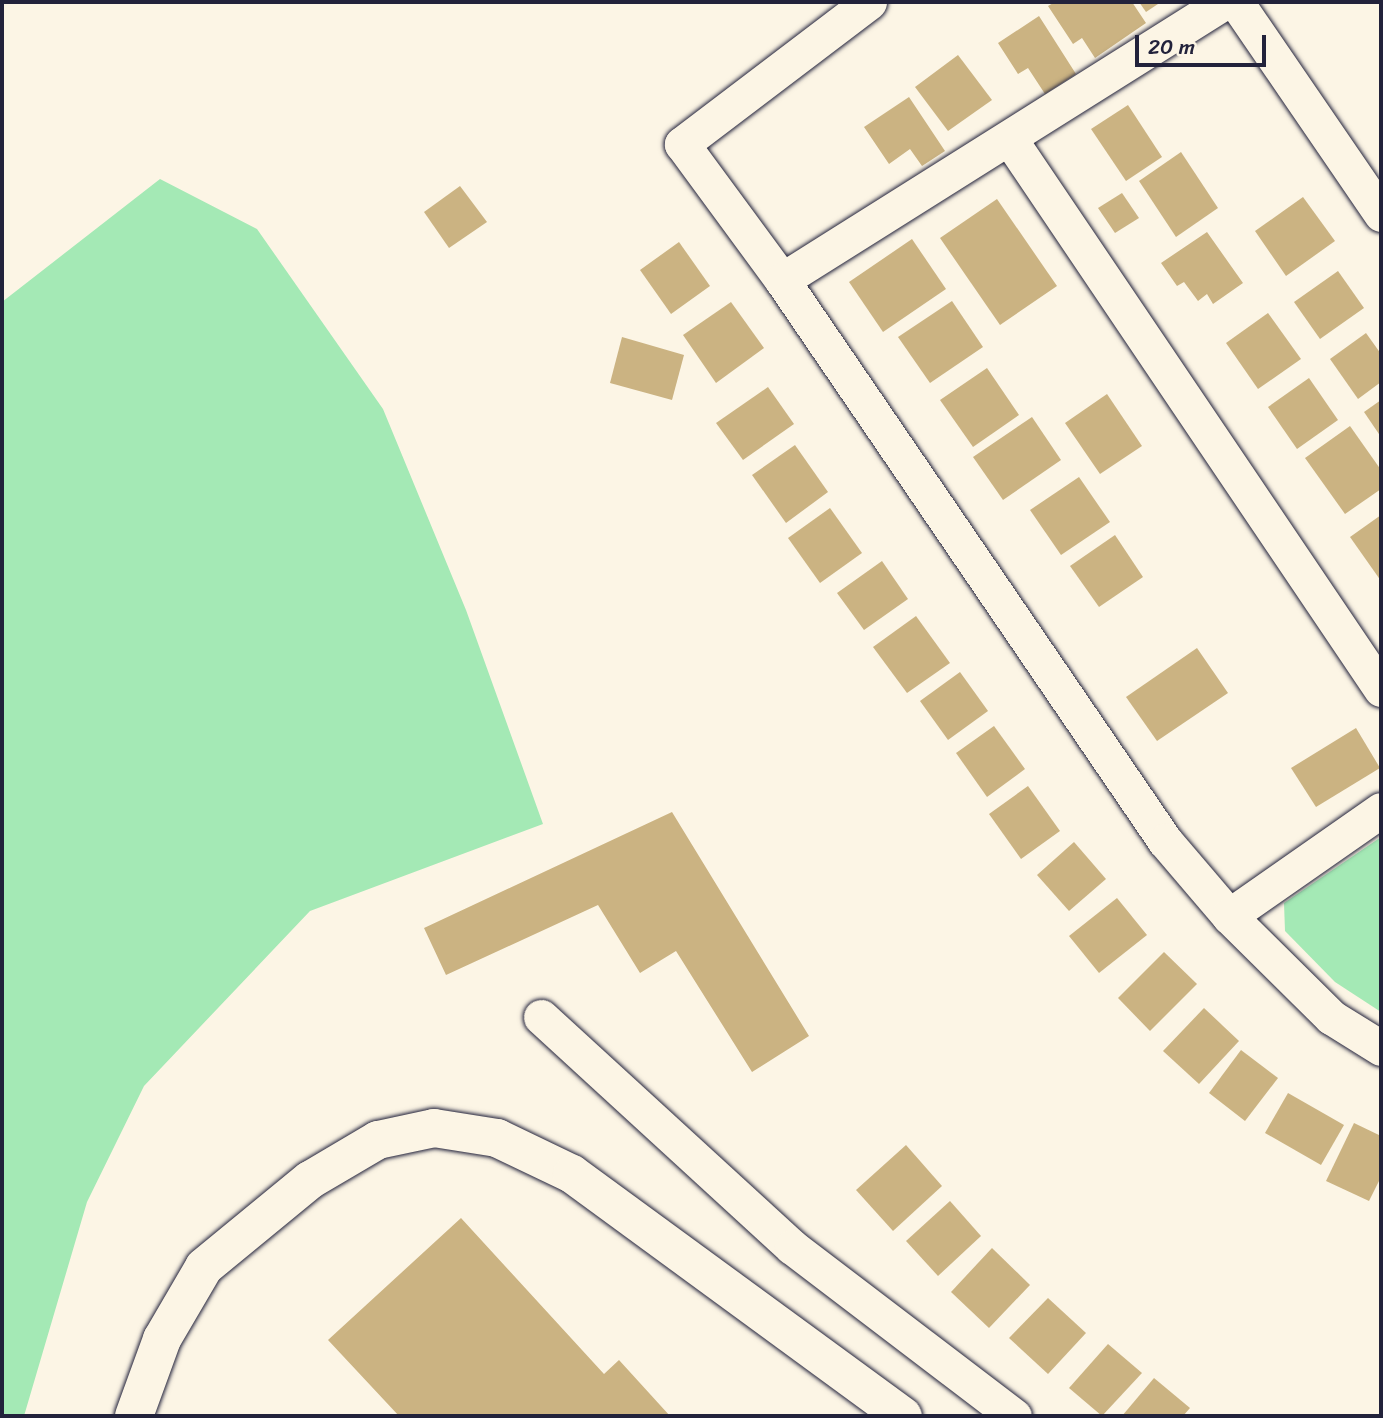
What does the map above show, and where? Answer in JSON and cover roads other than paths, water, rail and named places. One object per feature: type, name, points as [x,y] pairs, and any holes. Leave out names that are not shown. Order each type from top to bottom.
[{"type":"street","points":[[869,2],[682,144],[782,280],[1165,841],[1229,916],[1331,1017],[1381,1048]]},
{"type":"street","points":[[782,280],[1224,2]]},
{"type":"street","points":[[1236,2],[1381,214]]},
{"type":"street","points":[[1009,138],[1381,689]]},
{"type":"street","points":[[1229,916],[1381,810]]},
{"type":"street","points":[[541,1017],[792,1247],[1014,1416]]},
{"type":"street","points":[[134,1416],[162,1339],[204,1267],[310,1180],[378,1140],[434,1128],[497,1138],[572,1174],[903,1416]]}]
